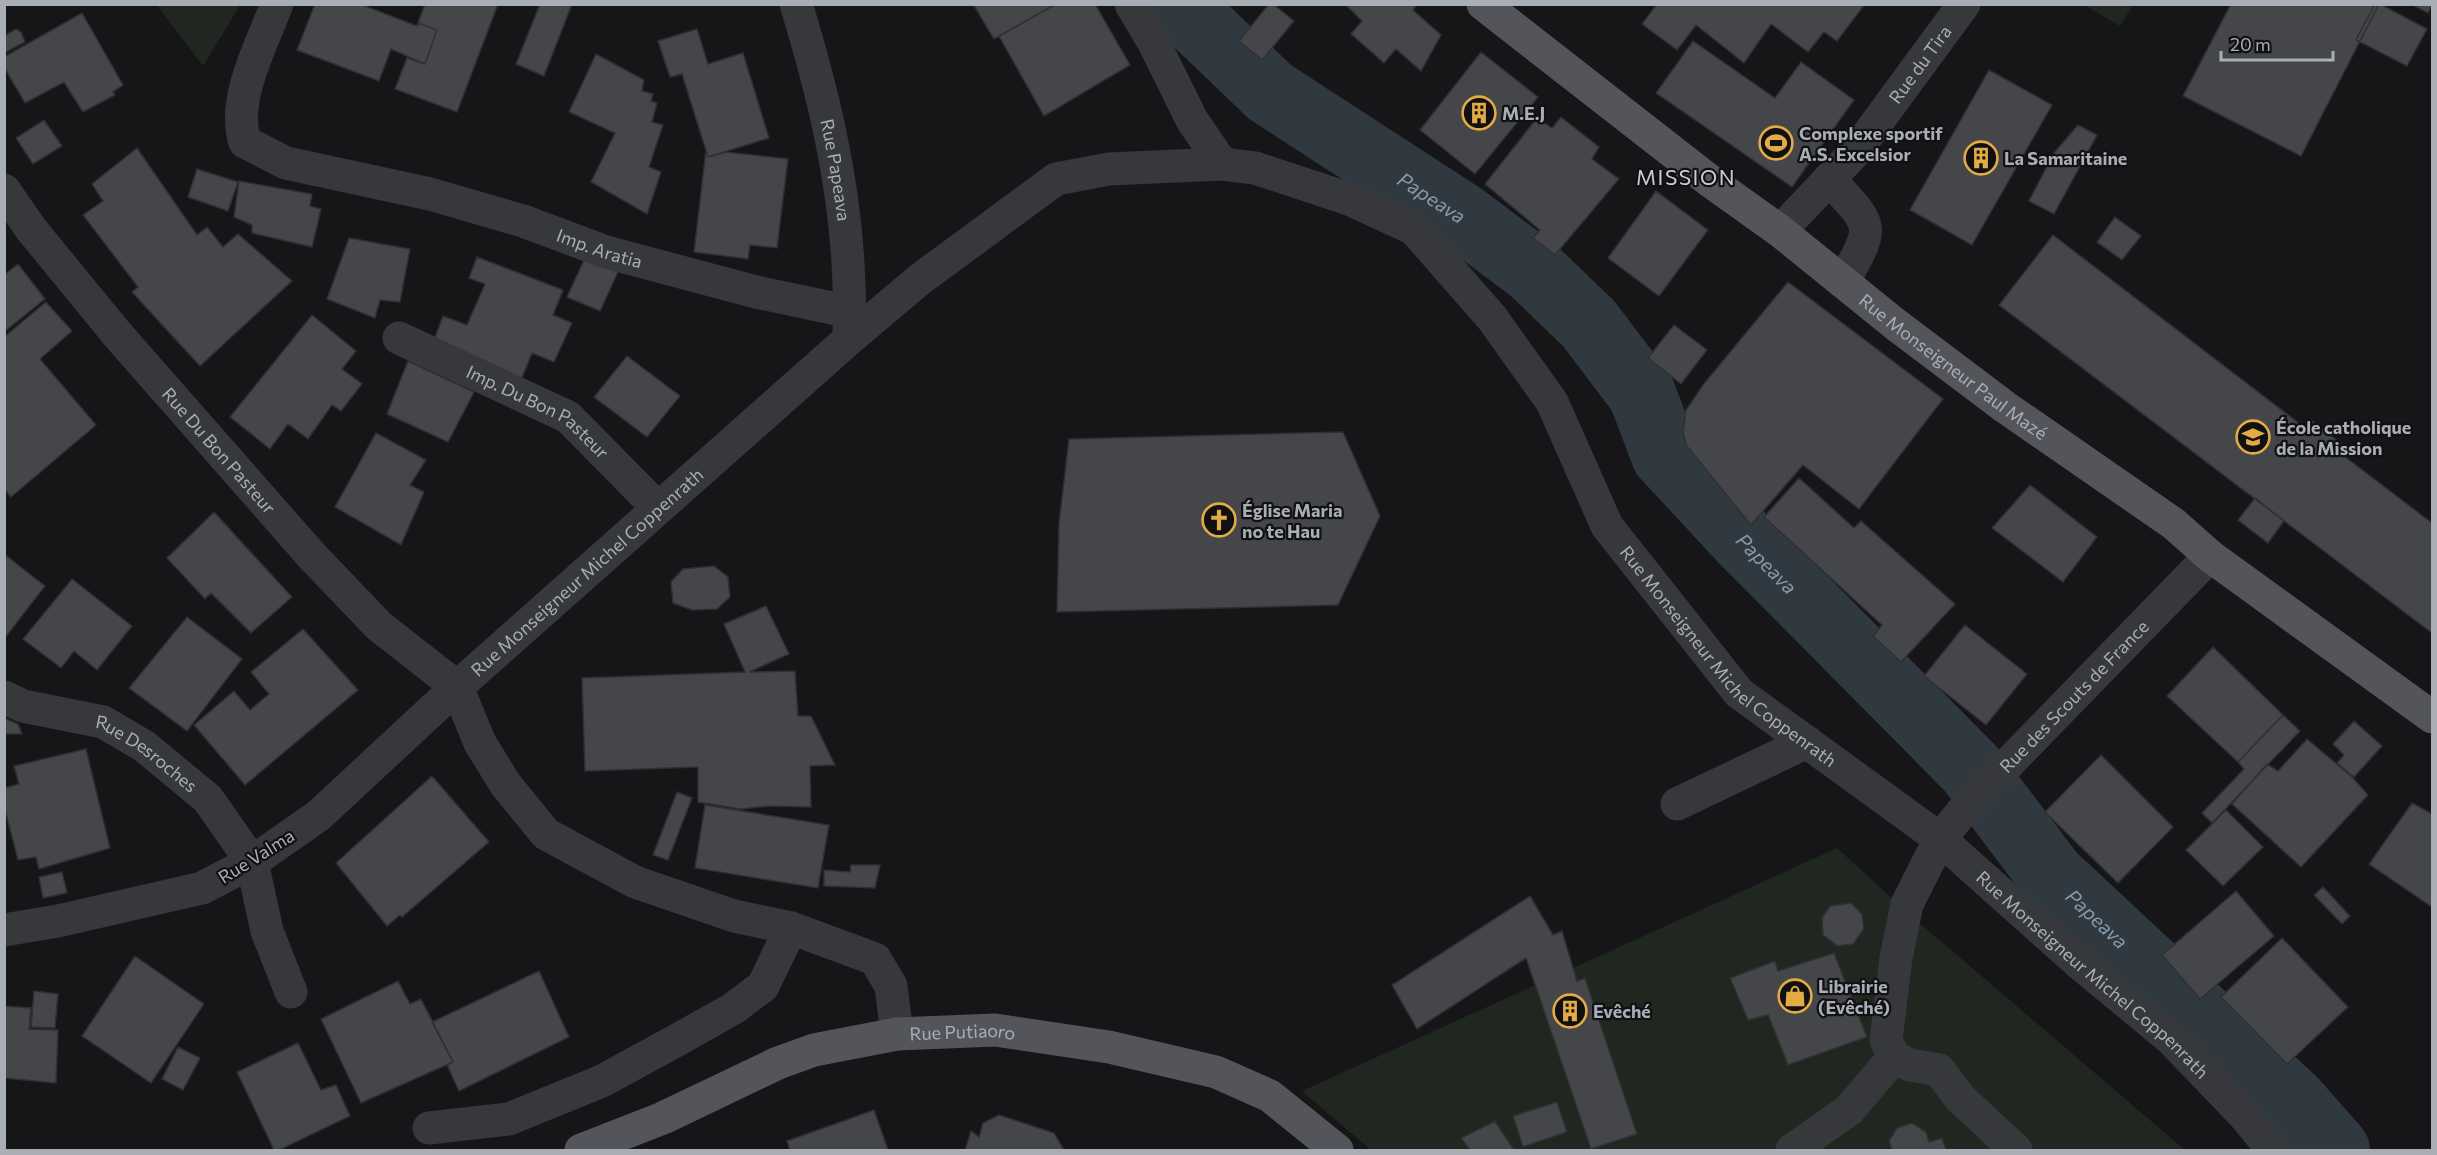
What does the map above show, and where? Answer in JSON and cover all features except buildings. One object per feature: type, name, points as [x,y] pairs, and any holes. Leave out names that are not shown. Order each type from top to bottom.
[{"type":"main road","name":"Rue Monseigneur Paul Mazé","points":[[1483,4],[1710,181],[1780,231],[2005,407],[2174,524],[2210,556],[2433,717]]},
{"type":"main road","name":"Rue Putiaoro","points":[[581,1150],[663,1118],[778,1063],[814,1050],[897,1034],[995,1030],[1109,1047],[1216,1072],[1270,1096],[1337,1150]]},
{"type":"street","name":"Imp. Aratia","points":[[277,4],[242,99],[240,130],[245,142],[286,163],[430,194],[523,220],[606,252],[756,292],[849,326]]},
{"type":"street","name":"Rue Papeava","points":[[796,4],[827,115],[846,229],[849,326]]},
{"type":"street","points":[[1131,4],[1154,43],[1192,120],[1222,164]]},
{"type":"street","name":"Rue du Tira","points":[[1780,231],[1856,151],[1964,4]]},
{"type":"street","name":"Rue Monseigneur Michel Coppenrath","points":[[897,1034],[891,986],[875,959],[791,928],[734,916],[635,882],[546,834],[506,785],[480,743],[458,687],[658,508],[849,326],[919,280],[1056,179],[1109,170],[1222,164],[1255,168],[1349,199],[1414,229],[1492,318],[1552,402],[1607,526],[1739,693],[1940,838],[2079,963],[2171,1039],[2243,1114],[2273,1150]]},
{"type":"street","points":[[1829,179],[1862,216],[1868,233],[1862,249],[1843,282]]},
{"type":"street","name":"Rue Du Bon Pasteur","points":[[4,190],[31,229],[137,358],[312,556],[379,626],[458,687]]},
{"type":"street","name":"Imp. Du Bon Pasteur","points":[[399,338],[568,417],[658,508]]},
{"type":"street","name":"Rue des Scouts de France","points":[[1894,1057],[1886,1040],[1896,958],[1907,904],[1940,838],[1966,807],[2210,556]]},
{"type":"street","name":"Rue Valma","points":[[4,930],[58,921],[202,888],[252,862],[318,816],[458,687]]},
{"type":"street","name":"Rue Desroches","points":[[4,697],[23,706],[103,722],[144,746],[208,799],[252,862]]},
{"type":"street","points":[[1677,804],[1808,742]]},
{"type":"street","points":[[252,862],[267,931],[291,992]]},
{"type":"street","points":[[429,1128],[509,1119],[602,1081],[679,1039],[734,1008],[763,986],[791,928]]},
{"type":"street","points":[[1792,1150],[1849,1110],[1894,1057],[1910,1065],[1939,1070],[1960,1098],[2016,1150]]},
{"type":"shaded area","points":[[157,5],[240,5],[203,66]]},
{"type":"shaded area","points":[[2084,5],[2133,5],[2120,26]]},
{"type":"shaded area","points":[[1837,848],[1916,920],[2185,1150],[1371,1150],[1302,1091]]},
{"type":"waterway","name":"Papeava","points":[[1185,4],[1195,20],[1270,92],[1461,216],[1533,270],[1589,324],[1642,394],[1665,455],[1743,539],[1970,768],[2051,875],[2293,1101],[2336,1150]]},
{"type":"place","name":"M.E.J","points":[[1479,113]]},
{"type":"place","name":"Complexe sportif A.S. Excelsior","points":[[1776,143]]},
{"type":"place","name":"La Samaritaine","points":[[1981,158]]},
{"type":"place","name":"École catholique de la Mission","points":[[2253,437]]},
{"type":"place","name":"Église Maria no te Hau","points":[[1219,520]]},
{"type":"place","name":"Librairie (Evêché)","points":[[1795,996]]},
{"type":"place","name":"Evêché","points":[[1570,1011]]},
{"type":"district","name":"MISSION","points":[[1686,176]]}]
